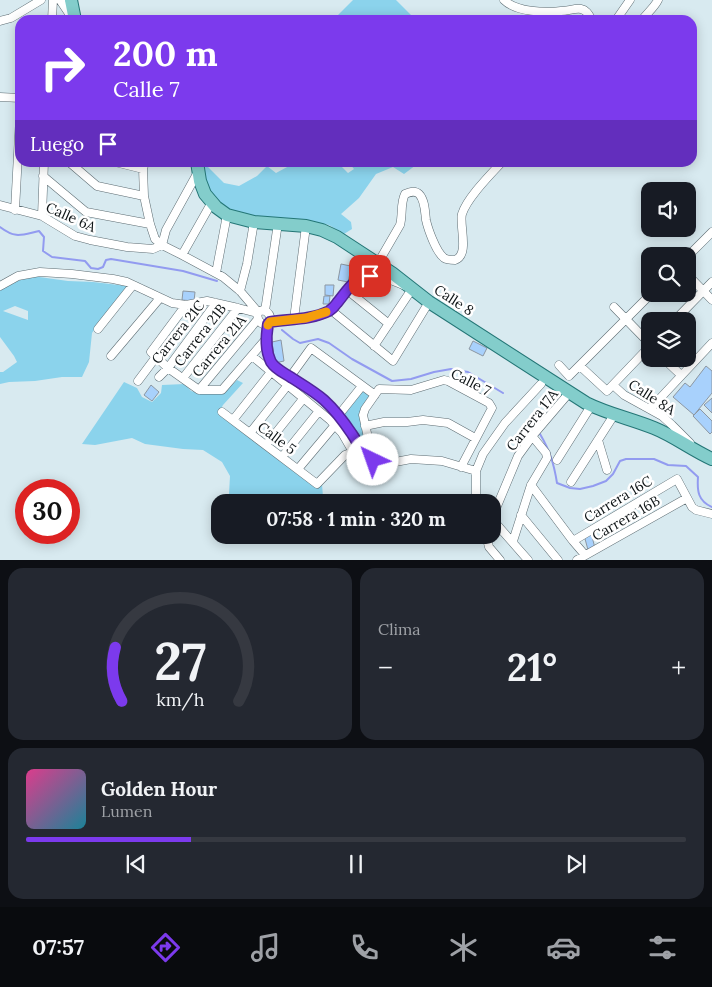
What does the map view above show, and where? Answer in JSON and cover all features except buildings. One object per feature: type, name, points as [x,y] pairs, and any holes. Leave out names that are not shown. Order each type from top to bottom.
[{"type":"main road","points":[[71,0],[73,15]]},
{"type":"main road","name":"Calle 8","points":[[197,167],[202,187],[212,202],[227,215],[254,222],[306,226],[322,230],[337,237],[392,273],[429,302],[569,393],[591,406],[665,433],[712,459]]},
{"type":"street","points":[[17,15],[42,0]]},
{"type":"street","points":[[52,15],[54,0]]},
{"type":"street","points":[[60,0],[70,15]]},
{"type":"street","points":[[504,0],[512,6],[528,10],[559,12],[581,9],[587,11],[589,15]]},
{"type":"street","points":[[620,15],[630,0]]},
{"type":"street","points":[[646,15],[656,6],[658,0]]},
{"type":"street","points":[[0,21],[15,16]]},
{"type":"street","points":[[0,97],[15,98]]},
{"type":"street","points":[[15,210],[17,167]]},
{"type":"street","points":[[42,216],[44,167]]},
{"type":"street","points":[[75,167],[97,186],[144,196]]},
{"type":"street","points":[[144,167],[144,196],[155,239],[162,245],[223,277],[240,291],[264,317]]},
{"type":"street","points":[[162,245],[169,224],[197,167]]},
{"type":"street","points":[[378,264],[400,225],[402,219],[402,200],[405,194],[413,192],[417,192],[421,197],[427,222],[441,255],[447,260],[459,257],[462,253],[463,245],[462,213],[473,194],[497,167]]},
{"type":"street","points":[[43,176],[86,212],[150,224]]},
{"type":"street","points":[[182,254],[212,202]]},
{"type":"street","name":"Calle 6A","points":[[0,205],[42,216],[75,236],[90,240],[127,247],[153,249],[162,245]]},
{"type":"street","points":[[216,273],[227,215]]},
{"type":"street","points":[[240,291],[254,222]]},
{"type":"street","points":[[278,223],[264,317],[267,351],[272,363],[277,369],[326,401],[367,457],[390,463],[411,459],[430,459],[476,472]]},
{"type":"street","points":[[294,319],[306,226]]},
{"type":"street","points":[[696,248],[712,232]]},
{"type":"street","points":[[0,286],[18,276],[40,272],[113,279],[130,284],[172,303],[186,305],[207,301],[238,308],[264,317],[282,320],[317,316],[331,310],[356,280],[370,276],[387,279],[412,289],[374,346]]},
{"type":"street","points":[[683,312],[712,282]]},
{"type":"street","points":[[98,329],[130,284]]},
{"type":"street","points":[[696,284],[712,300]]},
{"type":"street","points":[[347,290],[389,324]]},
{"type":"street","points":[[112,356],[160,298]]},
{"type":"street","points":[[331,310],[393,361],[429,302]]},
{"type":"street","points":[[559,365],[569,376],[643,302]]},
{"type":"street","name":"Carrera 21C","points":[[159,377],[168,368],[216,303]]},
{"type":"street","points":[[138,381],[186,305]]},
{"type":"street","points":[[614,307],[641,336]]},
{"type":"street","name":"Carrera 21B","points":[[183,378],[238,308]]},
{"type":"street","name":"Carrera 21A","points":[[199,390],[264,317]]},
{"type":"street","points":[[153,355],[199,390],[222,390],[252,356],[266,336]]},
{"type":"street","points":[[650,409],[712,343]]},
{"type":"street","points":[[290,377],[311,348],[362,386],[377,392],[363,415],[373,460]]},
{"type":"street","points":[[706,349],[712,356]]},
{"type":"street","points":[[610,388],[641,355]]},
{"type":"street","points":[[252,356],[335,425],[353,452],[363,452]]},
{"type":"street","name":"Calle 8A","points":[[580,366],[610,388],[650,409],[672,424],[698,452]]},
{"type":"street","points":[[672,367],[681,375]]},
{"type":"street","points":[[233,420],[271,372]]},
{"type":"street","name":"Calle 7","points":[[377,392],[411,390],[440,380],[447,380],[489,403],[492,408],[475,438]]},
{"type":"street","points":[[476,494],[476,472],[483,454],[496,435],[541,384]]},
{"type":"street","points":[[250,433],[287,386]]},
{"type":"street","points":[[338,416],[362,386]]},
{"type":"street","name":"Carrera 17A","points":[[501,497],[518,456],[541,425],[569,393]]},
{"type":"street","points":[[266,445],[303,399]]},
{"type":"street","points":[[558,460],[591,406]]},
{"type":"street","points":[[282,457],[319,411]]},
{"type":"street","name":"Calle 5","points":[[222,412],[317,484],[345,455],[353,452]]},
{"type":"street","points":[[571,482],[614,415]]},
{"type":"street","points":[[365,426],[384,422],[423,420],[448,423],[475,438],[461,467]]},
{"type":"street","points":[[298,469],[335,425]]},
{"type":"street","points":[[512,540],[531,485],[547,458],[546,452],[533,435]]},
{"type":"street","points":[[598,440],[607,470]]},
{"type":"street","name":"Carrera 16C","points":[[573,541],[677,479],[687,498]]},
{"type":"street","points":[[531,485],[586,556]]},
{"type":"street","points":[[687,498],[696,510],[712,514]]},
{"type":"street","name":"Carrera 16B","points":[[577,560],[687,498]]},
{"type":"street","points":[[521,515],[558,560]]},
{"type":"street","points":[[501,528],[528,560]]},
{"type":"street","points":[[488,544],[500,560]]},
{"type":"shaded area","points":[[353,0],[396,0],[411,15],[338,15]]},
{"type":"shaded area","points":[[201,167],[208,167],[224,183],[239,186],[257,176],[266,167],[276,173],[287,167],[342,167],[348,173],[354,169],[352,167],[393,167],[376,174],[359,198],[341,214],[351,222],[352,229],[344,234],[329,225],[303,220],[274,220],[231,214],[209,191]]},
{"type":"shaded area","points":[[393,167],[413,167],[404,174]]},
{"type":"shaded area","points":[[32,276],[127,286],[92,333],[89,362],[82,377],[62,377],[0,384],[0,372],[3,372],[17,362],[0,337],[0,290]],"holes":[[[15,306],[28,311],[28,320],[3,311]]]},
{"type":"shaded area","points":[[237,380],[243,383],[223,405],[218,414],[315,487],[322,484],[323,494],[229,494],[230,476],[222,462],[203,450],[145,444],[132,438],[95,445],[82,444],[124,382],[137,388],[142,397],[152,402],[161,393],[162,385],[185,384],[191,391],[202,394],[223,392]]},
{"type":"shaded area","points":[[364,383],[374,392],[363,410],[369,449],[348,429],[343,409]]},
{"type":"waterway","points":[[0,227],[15,235],[39,231],[44,237],[43,251],[52,257],[85,261],[91,268],[98,269],[103,267],[106,260],[111,259],[183,271],[217,281]]},
{"type":"waterway","points":[[282,330],[300,343],[318,339],[329,343],[352,359],[392,381],[411,379],[451,369],[468,372],[503,393]]},
{"type":"waterway","points":[[540,434],[551,458],[557,483],[570,488],[580,489],[593,486],[606,481],[613,474],[620,461],[626,459],[654,459],[668,465],[686,466],[698,477],[698,491],[701,499],[712,507]]},
{"type":"slow traffic","points":[[268,325],[270,322],[306,318],[326,312]]},
{"type":"route","points":[[370,276],[356,280],[350,285],[331,310],[317,316],[270,322],[266,339],[267,351],[277,369],[326,401],[352,434],[363,452],[373,460]]}]
